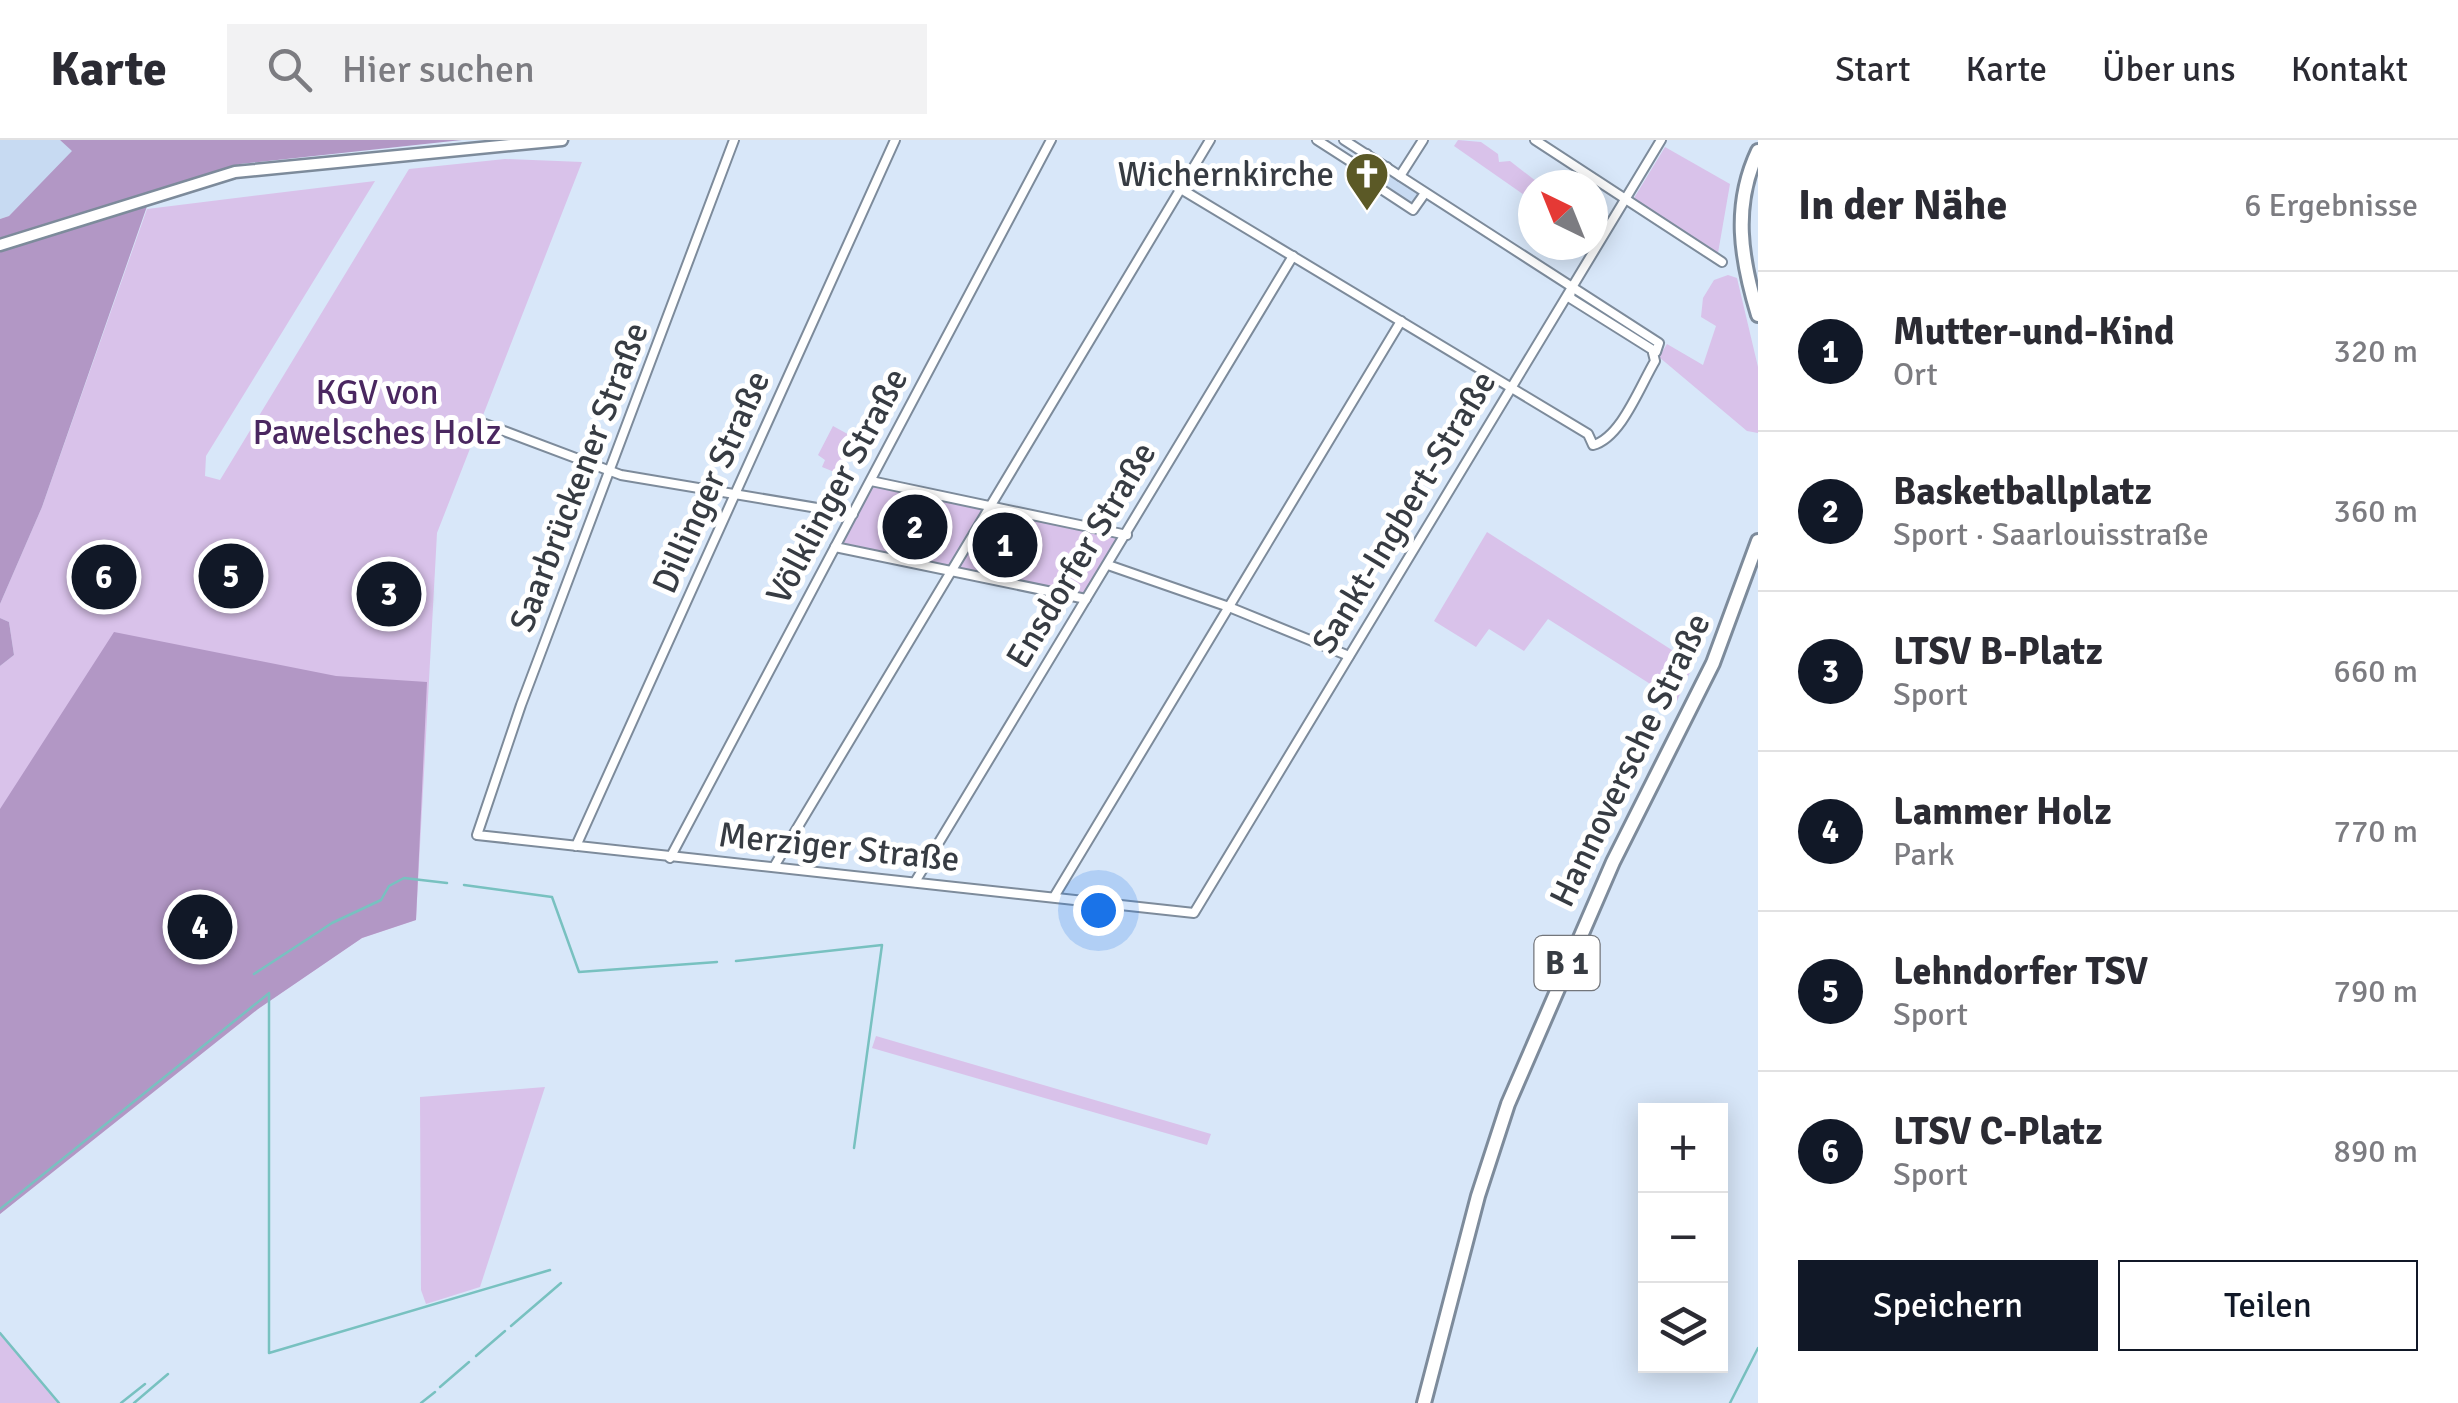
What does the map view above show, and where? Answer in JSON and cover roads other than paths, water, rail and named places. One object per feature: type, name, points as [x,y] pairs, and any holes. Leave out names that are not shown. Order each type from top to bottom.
[{"type":"main road","points":[[1758,151],[1740,219],[1744,268],[1758,316]]},
{"type":"main road","name":"Hannoversche Straße","points":[[1424,1403],[1478,1196],[1508,1104],[1612,862],[1713,663],[1758,541]]},
{"type":"street","points":[[0,245],[67,228],[235,172],[562,140]]},
{"type":"street","name":"Saarbrückener Straße","points":[[478,835],[521,705],[734,140]]},
{"type":"street","name":"Dillinger Straße","points":[[576,846],[895,140]]},
{"type":"street","name":"Völklinger Straße","points":[[670,858],[1051,140]]},
{"type":"street","points":[[775,865],[1210,140]]},
{"type":"street","points":[[1317,140],[1359,167],[1367,154]]},
{"type":"street","points":[[1181,188],[1588,434],[1592,445],[1603,442],[1654,361],[1653,353],[1570,298],[1571,289],[1344,140]]},
{"type":"street","points":[[1400,176],[1423,140]]},
{"type":"street","points":[[1536,140],[1722,262]]},
{"type":"street","name":"Sankt-Ingbert-Straße","points":[[1194,913],[1661,140]]},
{"type":"street","points":[[1387,168],[1375,186],[1414,210],[1425,193]]},
{"type":"street","name":"Ensdorfer Straße","points":[[915,882],[1293,256]]},
{"type":"street","points":[[1054,897],[1401,321]]},
{"type":"street","points":[[480,422],[612,472],[854,514]]},
{"type":"street","points":[[871,481],[1126,536]]},
{"type":"street","points":[[835,548],[1086,599]]},
{"type":"street","points":[[1108,566],[1229,606],[1349,656]]},
{"type":"street","name":"Merziger Straße","points":[[478,835],[1194,913]]},
{"type":"waterway","points":[[254,974],[332,923],[381,900],[389,886],[404,878],[447,883]]},
{"type":"waterway","points":[[464,885],[552,897],[579,972],[717,962]]},
{"type":"waterway","points":[[736,961],[882,945],[854,1148]]},
{"type":"waterway","points":[[269,993],[269,1353],[550,1270]]},
{"type":"waterway","points":[[0,1209],[268,994]]},
{"type":"waterway","points":[[511,1326],[561,1283]]},
{"type":"waterway","points":[[476,1356],[505,1331]]},
{"type":"waterway","points":[[0,1333],[59,1403]]},
{"type":"waterway","points":[[1730,1403],[1758,1348]]},
{"type":"waterway","points":[[440,1387],[469,1362]]},
{"type":"waterway","points":[[134,1403],[168,1374]]},
{"type":"waterway","points":[[121,1403],[145,1384]]},
{"type":"waterway","points":[[421,1403],[435,1392]]},
{"type":"place","name":"Wichernkirche","points":[[1367,212]]},
{"type":"place","name":"Basketballplatz","points":[[915,527]]},
{"type":"place","name":"Mutter-und-Kind","points":[[1005,545]]},
{"type":"place","name":"Lehndorfer TSV","points":[[231,576]]},
{"type":"place","name":"LTSV C-Platz","points":[[104,577]]},
{"type":"place","name":"LTSV B-Platz","points":[[389,594]]},
{"type":"place","name":"Lammer Holz","points":[[200,927]]},
{"type":"park label","name":"KGV von Pawelsches Holz","points":[[377,412]]}]
